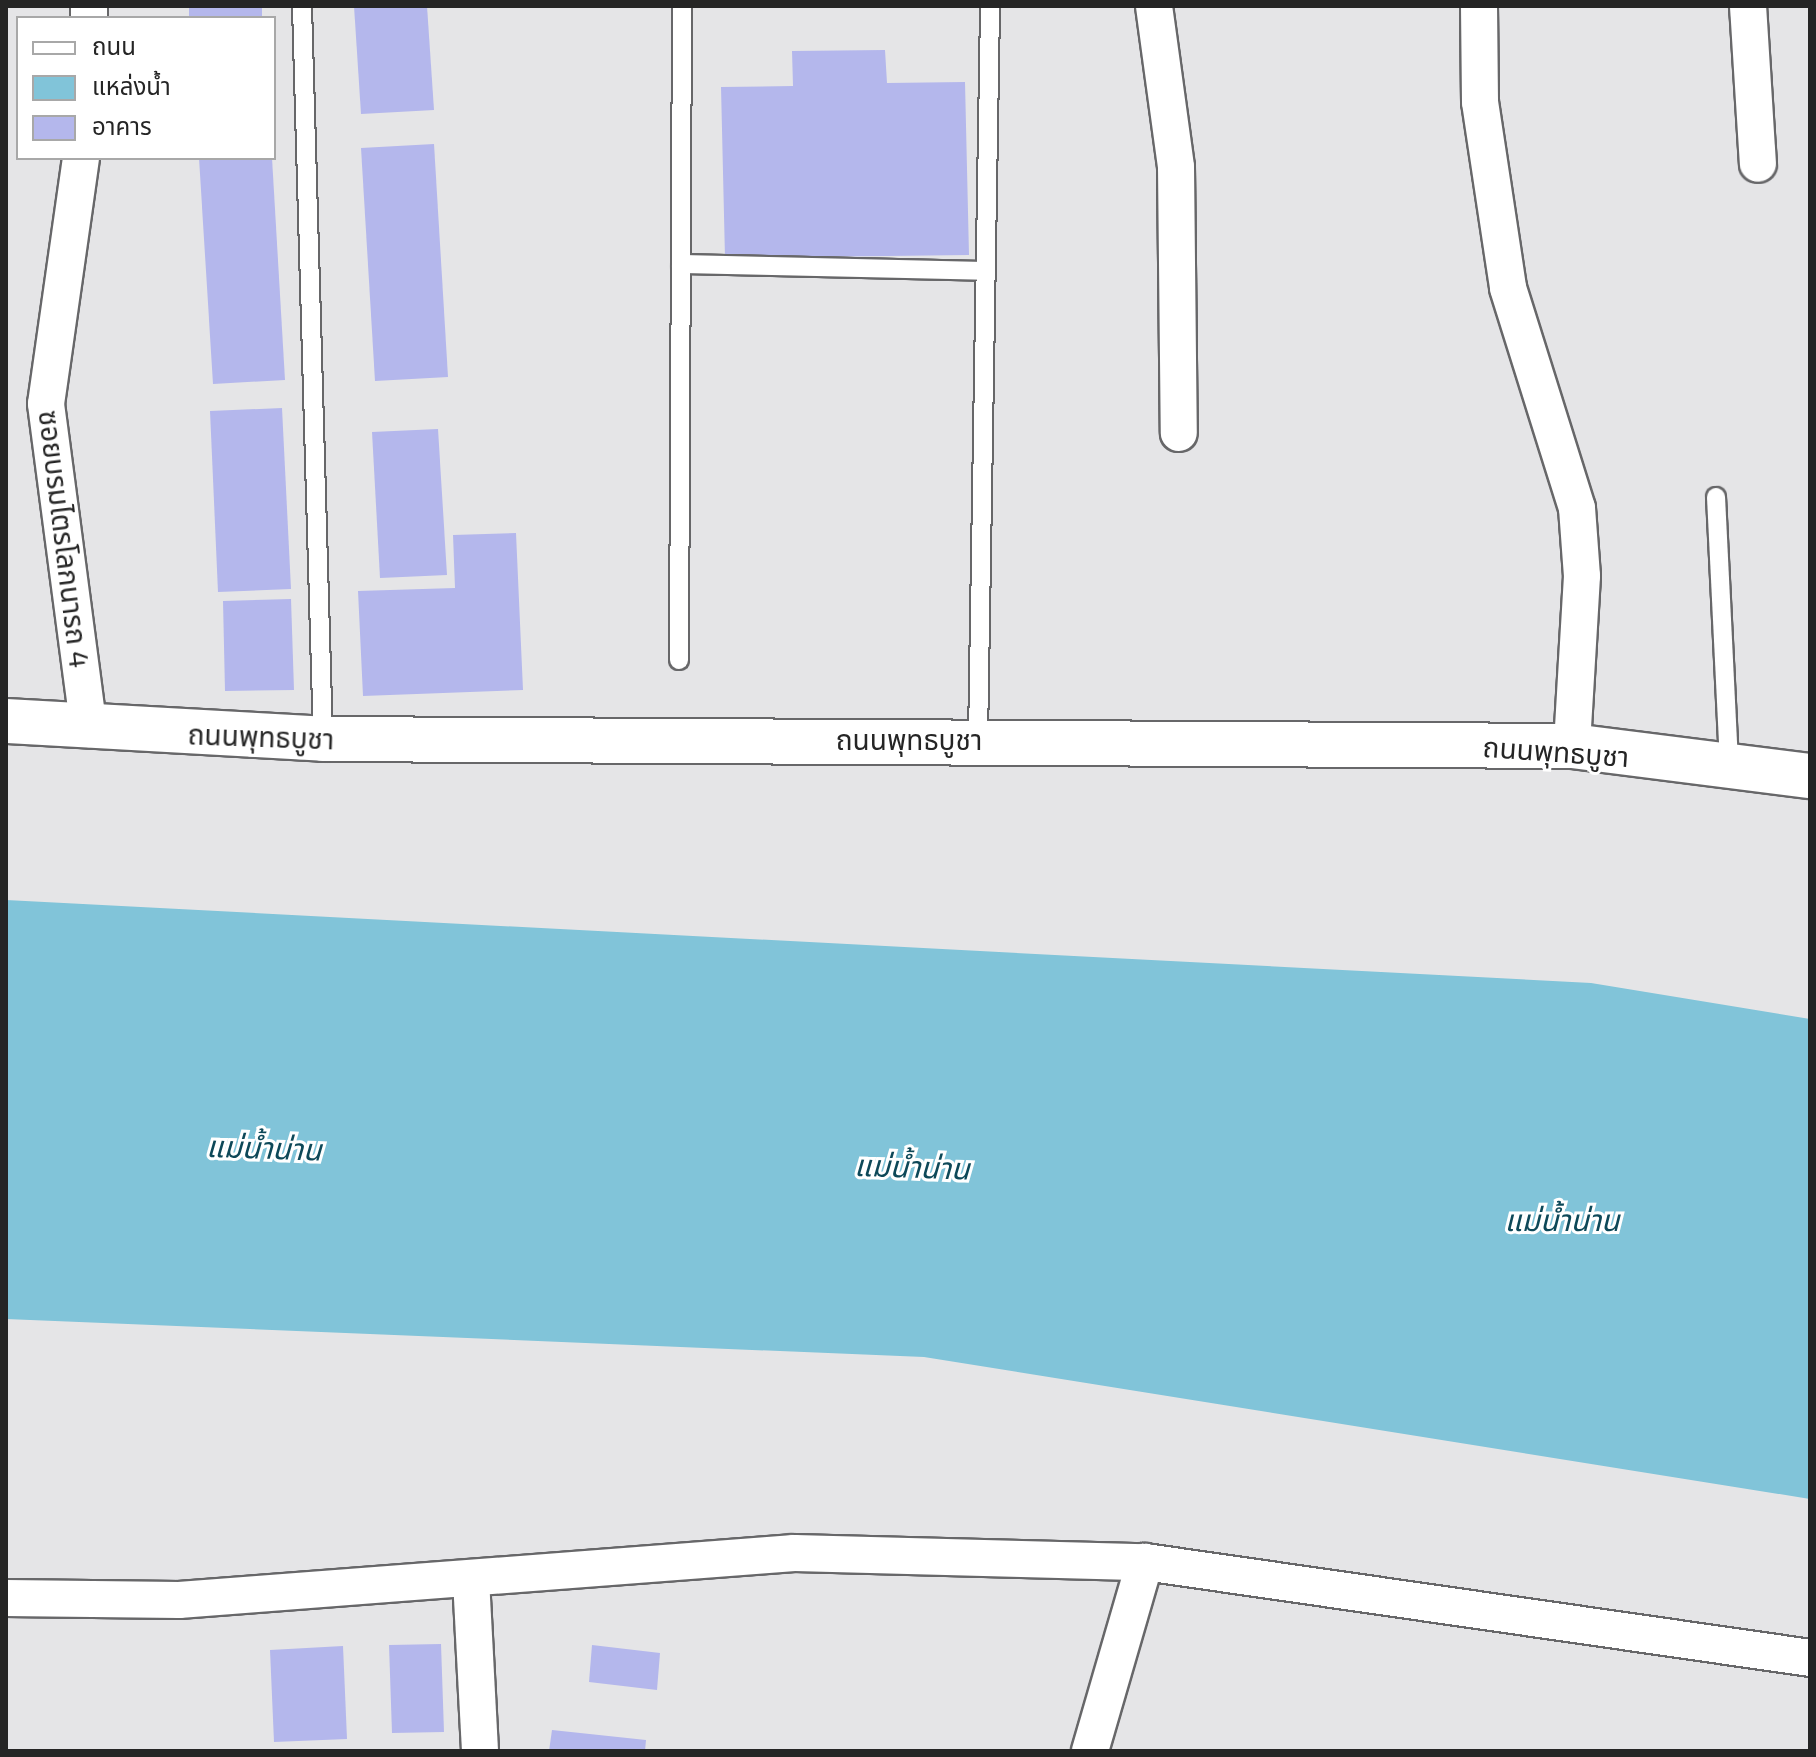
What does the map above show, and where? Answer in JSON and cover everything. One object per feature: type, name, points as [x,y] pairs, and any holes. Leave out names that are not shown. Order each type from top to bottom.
[{"type":"street","points":[[1154,6],[1176,167],[1179,433]]},
{"type":"street","points":[[1479,6],[1480,102],[1508,288],[1577,508],[1582,576],[1572,746]]},
{"type":"street","points":[[1748,6],[1758,164]]},
{"type":"street","name":"ซอยบรมไตรโลกนารถ 4","points":[[81,160],[46,404],[89,729]]},
{"type":"street","name":"ถนนพุทธบูชา","points":[[6,721],[89,729],[323,739],[978,739],[1572,746],[1810,776]]},
{"type":"street","points":[[6,1598],[179,1600],[794,1553],[1145,1562],[1810,1658]]},
{"type":"street","points":[[1090,1751],[1145,1562]]},
{"type":"street","points":[[471,1579],[480,1751]]},
{"type":"lane","points":[[302,6],[323,739]]},
{"type":"lane","points":[[679,660],[682,6]]},
{"type":"lane","points":[[978,739],[990,6]]},
{"type":"lane","points":[[681,264],[986,271]]},
{"type":"lane","points":[[1716,497],[1729,768]]},
{"type":"water","name":"แม่น้ำน่าน","points":[[6,900],[1591,983],[1810,1019],[1810,1499],[924,1357],[6,1319]]},
{"type":"building","points":[[189,6],[262,6],[262,16],[189,16]]},
{"type":"building","points":[[354,6],[427,6],[434,110],[361,114]]},
{"type":"building","points":[[885,50],[887,83],[965,82],[969,255],[725,258],[721,87],[793,86],[792,51]]},
{"type":"building","points":[[434,144],[448,377],[375,381],[361,148]]},
{"type":"building","points":[[199,160],[272,160],[285,380],[213,384]]},
{"type":"building","points":[[282,408],[291,589],[218,592],[210,411]]},
{"type":"building","points":[[438,429],[447,575],[380,578],[372,432]]},
{"type":"building","points":[[516,533],[523,690],[363,696],[358,591],[455,588],[453,535]]},
{"type":"building","points":[[291,599],[294,690],[225,691],[223,601]]},
{"type":"building","points":[[441,1644],[444,1732],[392,1733],[389,1645]]},
{"type":"building","points":[[592,1645],[660,1653],[657,1690],[589,1682]]},
{"type":"building","points":[[343,1646],[347,1739],[274,1742],[270,1650]]},
{"type":"building","points":[[552,1730],[646,1740],[645,1751],[549,1751]]}]
